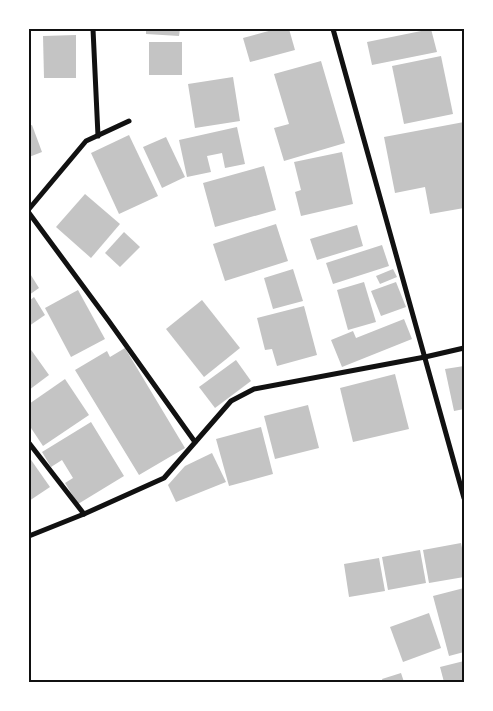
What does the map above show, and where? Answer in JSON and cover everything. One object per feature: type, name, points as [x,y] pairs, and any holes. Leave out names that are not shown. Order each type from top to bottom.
[{"type":"street","points":[[93,29],[98,136]]},
{"type":"street","points":[[334,29],[464,498]]},
{"type":"street","points":[[29,209],[86,141],[129,121]]},
{"type":"street","points":[[29,213],[196,442]]},
{"type":"street","points":[[29,536],[164,478],[231,401],[254,389],[464,348]]},
{"type":"street","points":[[29,443],[84,514]]},
{"type":"building","points":[[146,29],[180,29],[179,36],[146,34]]},
{"type":"building","points":[[276,29],[289,29],[295,50],[250,62],[243,38]]},
{"type":"building","points":[[431,29],[437,52],[372,65],[367,42]]},
{"type":"building","points":[[76,35],[76,78],[44,78],[43,36]]},
{"type":"building","points":[[149,42],[182,42],[182,75],[149,75]]},
{"type":"building","points":[[441,56],[453,114],[404,124],[392,66]]},
{"type":"building","points":[[321,61],[345,143],[284,161],[274,128],[289,124],[274,74]]},
{"type":"building","points":[[233,77],[240,121],[195,128],[188,84]]},
{"type":"building","points":[[464,122],[464,208],[430,214],[425,187],[395,193],[384,137]]},
{"type":"building","points":[[32,125],[42,152],[29,157],[29,126]]},
{"type":"building","points":[[237,127],[245,164],[225,168],[222,153],[207,156],[211,172],[187,177],[179,140]]},
{"type":"building","points":[[129,135],[158,196],[119,214],[91,153]]},
{"type":"building","points":[[166,137],[185,177],[162,188],[143,147]]},
{"type":"building","points":[[342,152],[353,204],[301,216],[295,192],[301,190],[294,162]]},
{"type":"building","points":[[264,166],[276,210],[215,227],[203,183]]},
{"type":"building","points":[[85,194],[120,224],[91,258],[56,227]]},
{"type":"building","points":[[276,224],[288,261],[225,281],[213,244]]},
{"type":"building","points":[[357,225],[363,246],[317,260],[310,239]]},
{"type":"building","points":[[124,232],[140,247],[120,267],[105,253]]},
{"type":"building","points":[[382,245],[389,266],[333,284],[326,263]]},
{"type":"building","points":[[293,269],[303,301],[273,309],[264,278]]},
{"type":"building","points":[[393,269],[397,277],[380,284],[376,276]]},
{"type":"building","points":[[29,272],[39,288],[29,295]]},
{"type":"building","points":[[364,282],[376,322],[348,330],[337,290]]},
{"type":"building","points":[[396,282],[406,307],[381,316],[371,291]]},
{"type":"building","points":[[78,290],[105,339],[71,357],[45,308]]},
{"type":"building","points":[[34,297],[45,315],[29,326],[29,301]]},
{"type":"building","points":[[202,300],[240,348],[204,377],[166,329]]},
{"type":"building","points":[[304,306],[317,355],[277,366],[272,349],[265,350],[257,318]]},
{"type":"building","points":[[404,319],[412,339],[342,367],[331,340],[353,331],[356,338]]},
{"type":"building","points":[[29,347],[49,375],[29,390]]},
{"type":"building","points":[[125,348],[185,448],[139,475],[75,370],[107,351],[110,357]]},
{"type":"building","points":[[236,360],[251,381],[215,408],[199,387]]},
{"type":"building","points":[[464,366],[464,409],[454,411],[445,369]]},
{"type":"building","points":[[395,374],[409,429],[353,442],[340,388]]},
{"type":"building","points":[[65,379],[89,415],[43,446],[29,425],[29,404]]},
{"type":"building","points":[[308,405],[319,448],[275,459],[264,416]]},
{"type":"building","points":[[91,422],[124,476],[78,504],[65,483],[73,478],[62,460],[51,467],[42,452]]},
{"type":"building","points":[[261,427],[273,474],[229,486],[216,439]]},
{"type":"building","points":[[212,453],[226,482],[176,502],[168,485],[185,466]]},
{"type":"building","points":[[29,457],[50,487],[29,501]]},
{"type":"building","points":[[461,543],[464,558],[464,577],[429,583],[423,550]]},
{"type":"building","points":[[420,550],[426,583],[388,590],[382,557]]},
{"type":"building","points":[[379,558],[385,591],[349,597],[344,564]]},
{"type":"building","points":[[464,588],[464,652],[449,656],[433,596]]},
{"type":"building","points":[[429,613],[441,648],[403,662],[390,627]]},
{"type":"building","points":[[464,661],[464,682],[444,682],[440,667]]},
{"type":"building","points":[[401,673],[404,682],[383,682],[382,679]]}]
